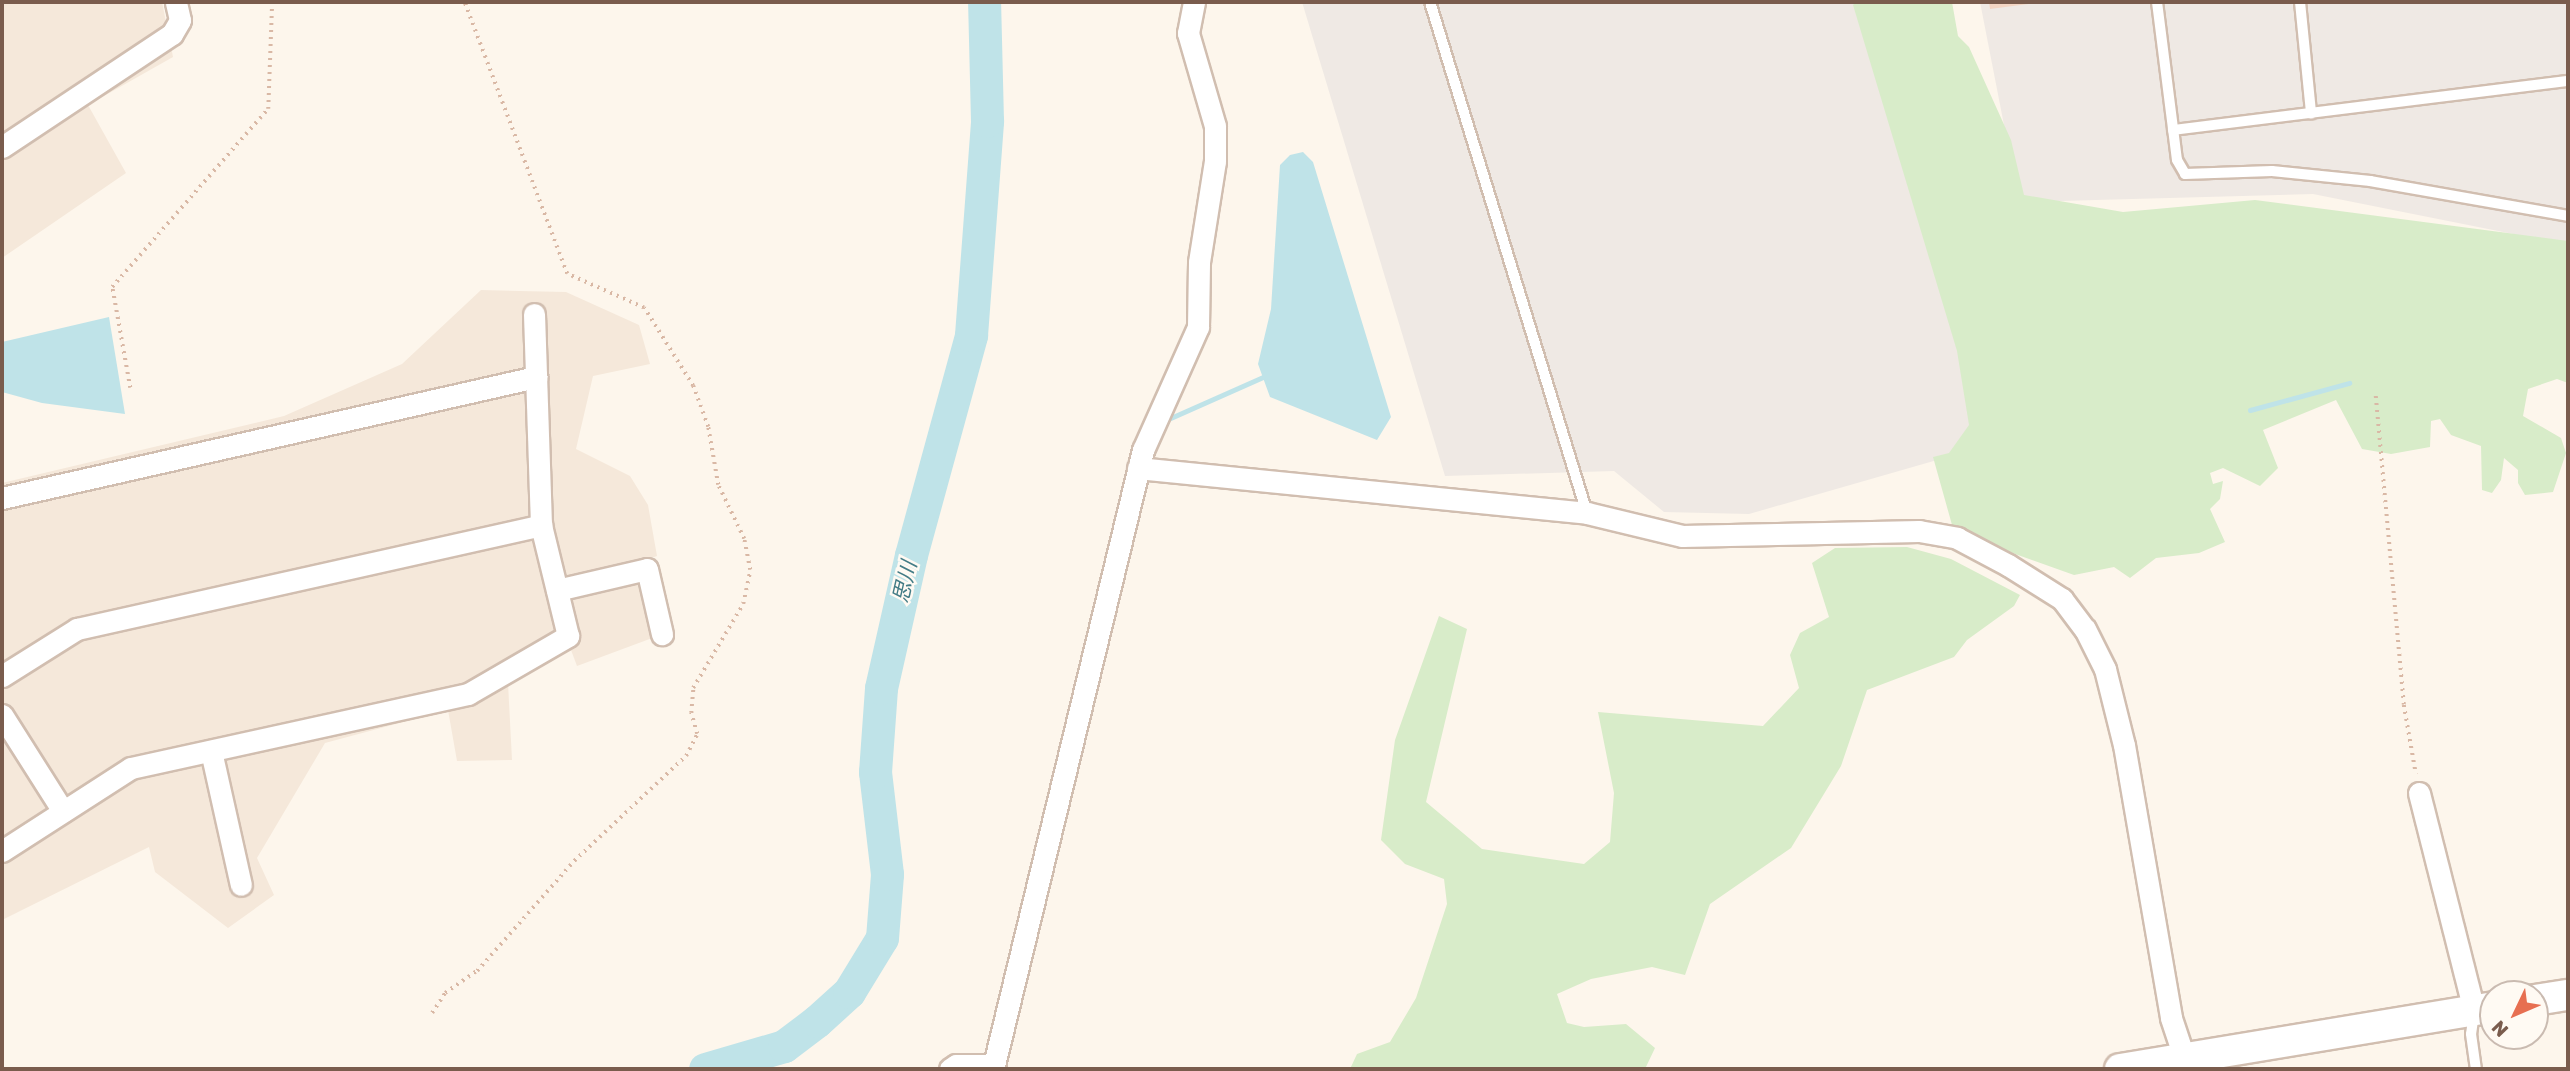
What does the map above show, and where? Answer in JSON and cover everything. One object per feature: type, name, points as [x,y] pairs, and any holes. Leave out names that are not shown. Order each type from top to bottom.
[{"type":"street","points":[[2,146],[172,34],[180,20],[176,2]]},
{"type":"street","points":[[950,1069],[956,1065],[993,1067],[1138,468],[1199,327],[1199,262],[1215,161],[1215,126],[1188,33],[1194,2]]},
{"type":"street","points":[[2,851],[131,768],[468,694],[568,636],[541,525],[534,314]]},
{"type":"street","points":[[2,498],[536,377]]},
{"type":"street","points":[[1138,468],[1587,513],[1682,536],[1919,531],[1957,538],[2062,599],[2085,629],[2105,669],[2124,745],[2171,1018],[2186,1063]]},
{"type":"street","points":[[2,676],[77,629],[541,525]]},
{"type":"street","points":[[557,590],[647,569],[662,634]]},
{"type":"street","points":[[2,715],[62,811]]},
{"type":"street","points":[[211,751],[241,885]]},
{"type":"street","points":[[2420,793],[2479,991]]},
{"type":"street","points":[[2549,998],[2568,995]]},
{"type":"street","points":[[2120,1069],[2186,1063],[2479,1009]]},
{"type":"lane","points":[[1430,2],[1587,513]]},
{"type":"lane","points":[[2157,2],[2179,170],[2185,174],[2272,171],[2370,181],[2568,216]]},
{"type":"lane","points":[[2300,2],[2311,113]]},
{"type":"lane","points":[[2173,130],[2568,81]]},
{"type":"lane","points":[[2476,1069],[2471,1034],[2479,1018]]},
{"type":"path","points":[[130,388],[112,287],[268,108],[272,2]]},
{"type":"path","points":[[432,1013],[445,993],[477,971],[574,861],[686,756],[697,734],[691,713],[693,688],[743,604],[750,570],[744,539],[718,485],[708,427],[693,386],[644,307],[567,274],[464,2]]},
{"type":"path","points":[[2376,396],[2404,705],[2420,793]]},
{"type":"shaded area","points":[[2,2],[162,2],[173,57],[88,105],[126,173],[2,258]]},
{"type":"shaded area","points":[[1302,2],[1895,2],[1978,419],[1951,456],[1749,514],[1664,512],[1614,471],[1445,476]]},
{"type":"shaded area","points":[[1980,2],[2568,2],[2568,245],[2313,194],[2019,202]]},
{"type":"shaded area","points":[[481,290],[566,292],[639,325],[650,364],[593,376],[576,449],[630,476],[648,505],[657,556],[637,563],[655,637],[577,666],[571,650],[508,683],[512,760],[457,761],[448,710],[325,743],[257,858],[274,895],[228,928],[155,872],[149,847],[2,920],[2,483],[284,416],[402,364]]},
{"type":"green space","points":[[1856,2],[1952,2],[1958,36],[1969,47],[2011,140],[2024,195],[2123,212],[2255,200],[2568,241],[2568,383],[2557,379],[2528,389],[2523,416],[2561,438],[2566,453],[2553,492],[2525,495],[2518,483],[2518,470],[2504,458],[2501,480],[2492,493],[2482,490],[2481,446],[2451,435],[2440,419],[2431,421],[2430,447],[2391,454],[2362,449],[2336,400],[2263,430],[2278,468],[2260,486],[2223,468],[2210,473],[2213,484],[2223,481],[2220,499],[2210,509],[2225,542],[2199,553],[2156,558],[2130,578],[2114,567],[2074,575],[1954,532],[1933,457],[1949,453],[1969,425],[1957,351],[1853,5]]},
{"type":"green space","points":[[1907,547],[1951,559],[2020,595],[2014,606],[1967,640],[1954,657],[1867,690],[1841,766],[1791,848],[1710,904],[1685,975],[1652,967],[1591,979],[1557,994],[1567,1023],[1584,1027],[1626,1024],[1655,1048],[1645,1069],[1350,1069],[1357,1054],[1390,1042],[1416,998],[1447,904],[1444,879],[1405,864],[1381,840],[1395,740],[1439,616],[1467,629],[1426,802],[1482,849],[1584,864],[1610,842],[1614,793],[1598,712],[1763,726],[1799,688],[1790,655],[1800,633],[1829,617],[1812,563],[1835,548]]},
{"type":"water","points":[[1303,152],[1313,162],[1391,417],[1377,440],[1270,397],[1258,364],[1271,309],[1280,165],[1290,155]]},
{"type":"water","points":[[109,317],[125,414],[42,403],[2,392],[2,342]]},
{"type":"building","points":[[1989,2],[2035,2],[2035,3],[1990,9]]},
{"type":"waterway","name":"思川","points":[[705,1069],[784,1046],[849,992],[882,938],[887,874],[875,772],[881,688],[911,555],[971,335],[987,121],[984,2]]},
{"type":"waterway","points":[[1166,420],[1263,377]]},
{"type":"waterway","points":[[2250,410],[2349,383]]}]
